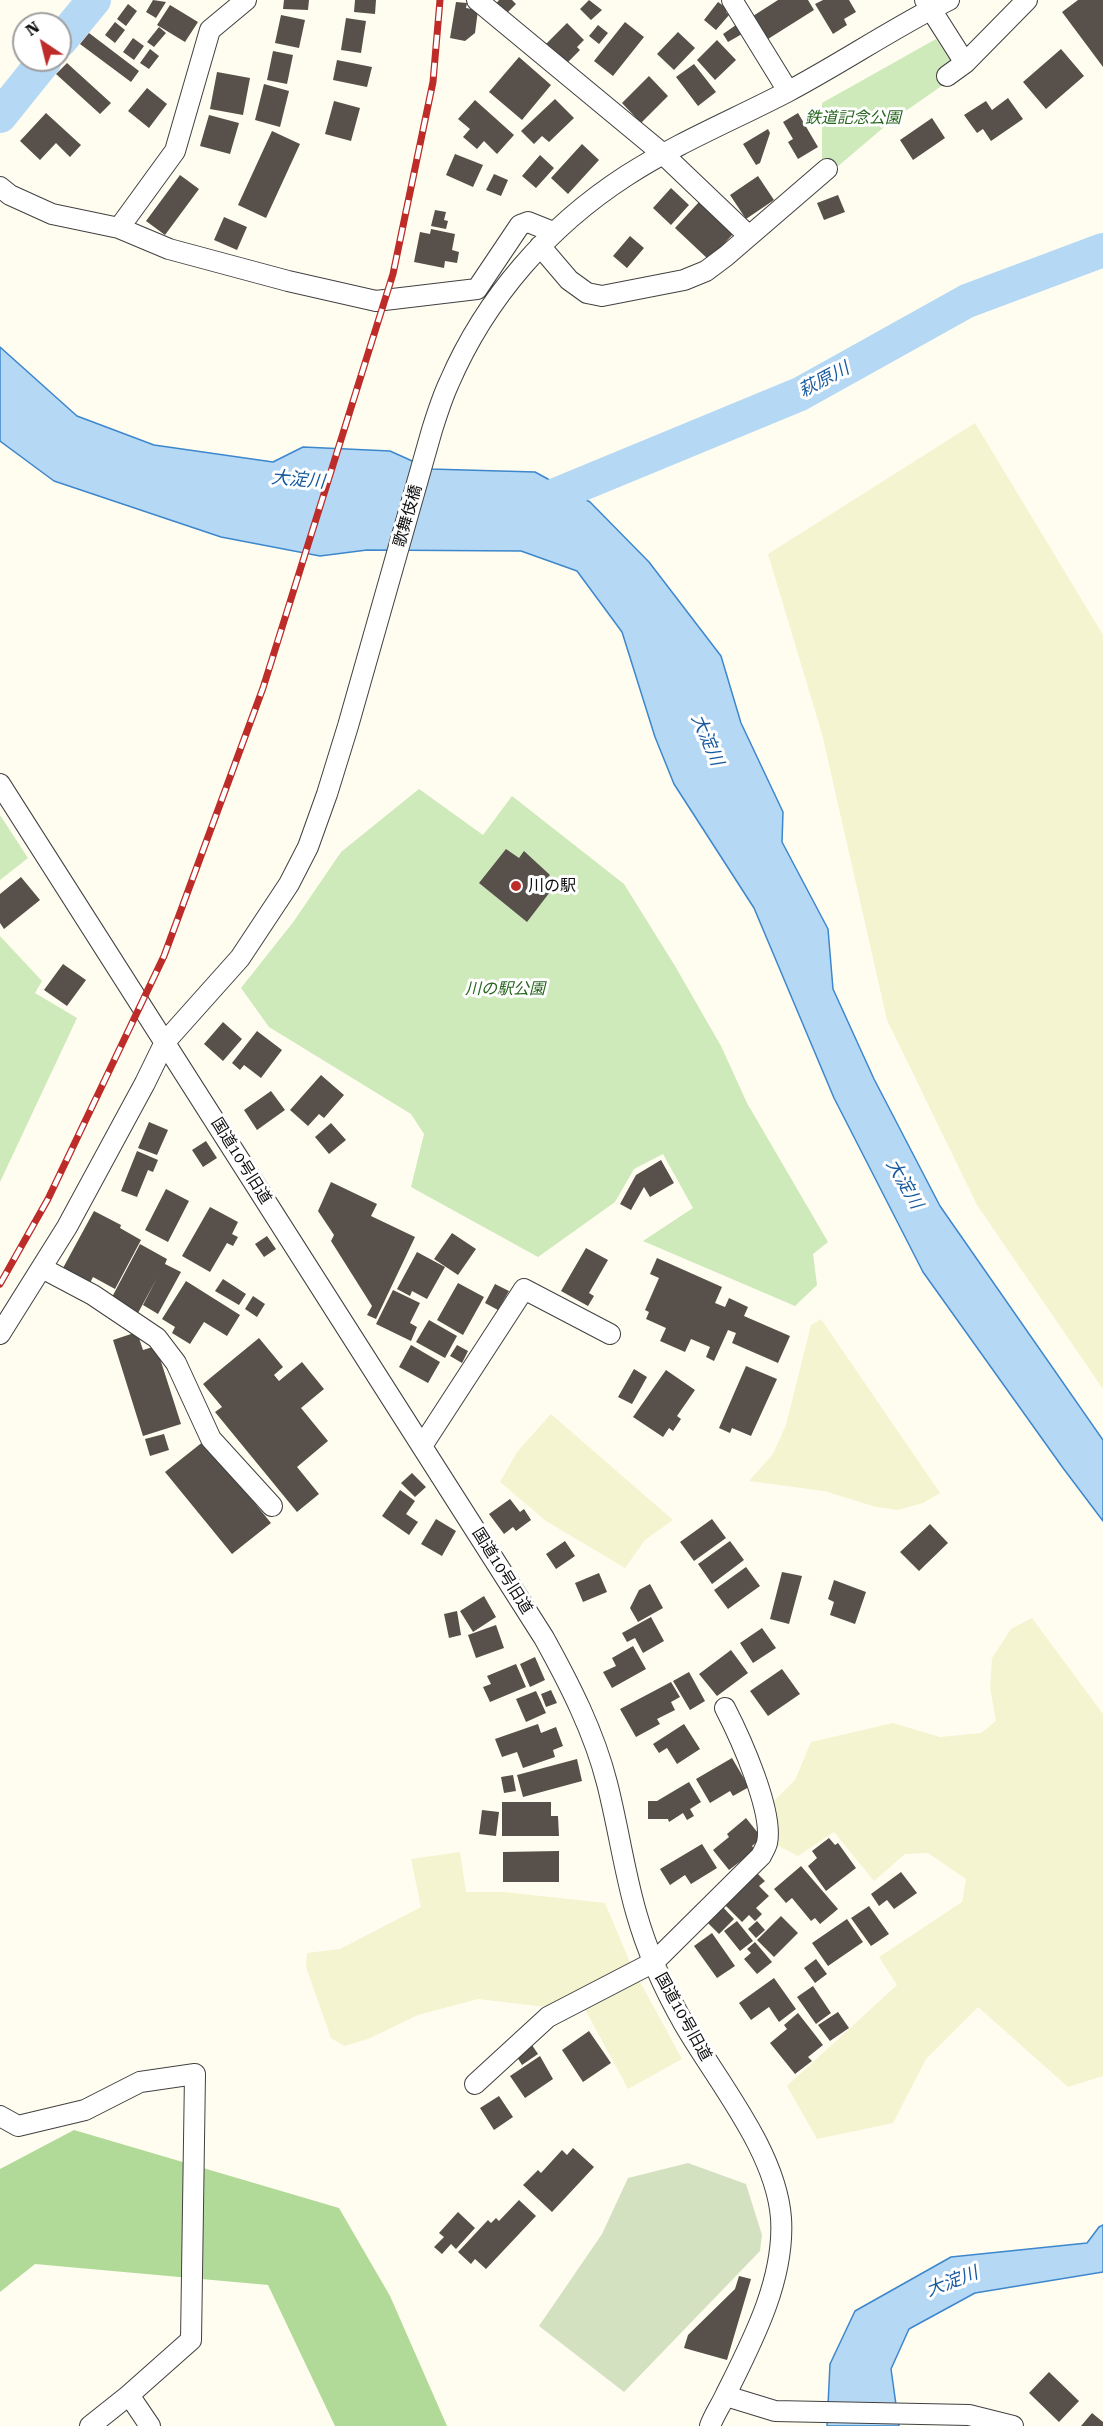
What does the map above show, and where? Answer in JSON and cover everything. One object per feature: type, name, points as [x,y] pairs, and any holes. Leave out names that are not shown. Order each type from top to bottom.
[{"type":"street","points":[[119,228],[175,151],[210,30],[246,0]]},
{"type":"street","points":[[477,0],[663,154],[749,236]]},
{"type":"street","points":[[732,0],[788,91]]},
{"type":"street","name":"歌舞伎橋","points":[[0,1334],[67,1227],[165,1042],[240,958],[289,884],[308,847],[356,699],[432,430],[449,383],[493,303],[546,239],[576,212],[618,182],[663,154],[788,91],[927,5],[949,0]]},
{"type":"street","points":[[947,76],[965,63],[1027,0]]},
{"type":"street","points":[[927,5],[965,63]]},
{"type":"street","points":[[0,187],[10,195],[52,214],[119,228],[169,249],[288,281],[376,301],[477,289],[520,225],[528,222],[546,239],[569,280],[588,292],[602,296],[684,280],[706,271],[726,256],[827,169]]},
{"type":"street","name":"国道10号旧道","points":[[0,784],[544,1638],[571,1687],[590,1731],[607,1782],[636,1912],[654,1962],[685,2026],[749,2127],[770,2175],[781,2216],[781,2253],[768,2301],[726,2396],[710,2426]]},
{"type":"street","points":[[42,1268],[93,1295],[157,1338],[176,1363],[211,1439],[272,1506]]},
{"type":"street","points":[[422,1446],[524,1290],[610,1334]]},
{"type":"street","points":[[475,2084],[548,2017],[654,1962],[761,1856],[767,1843],[767,1820],[748,1759],[725,1708]]},
{"type":"street","points":[[0,2116],[18,2126],[85,2110],[140,2082],[195,2074],[191,2340],[90,2426]]},
{"type":"street","points":[[129,2395],[150,2426]]},
{"type":"street","points":[[726,2396],[776,2411],[969,2415],[1001,2421],[1012,2426]]},
{"type":"green space","name":"鉄道記念公園","points":[[936,39],[953,64],[950,80],[890,122],[830,173],[822,161],[822,103]]},
{"type":"green space","points":[[975,423],[1103,635],[1103,1389],[977,1205],[887,1020],[822,734],[768,554]]},
{"type":"green space","name":"川の駅公園","points":[[419,789],[483,835],[512,796],[624,884],[721,1046],[747,1103],[828,1242],[813,1254],[817,1285],[795,1306],[643,1241],[693,1208],[663,1154],[634,1169],[615,1202],[538,1257],[411,1187],[424,1134],[411,1114],[269,1027],[241,988],[294,921],[341,852]]},
{"type":"green space","points":[[0,815],[28,858],[0,880]]},
{"type":"green space","points":[[0,936],[42,981],[35,993],[77,1018],[0,1182]]},
{"type":"green space","points":[[821,1319],[940,1493],[923,1503],[898,1510],[876,1507],[824,1491],[749,1481],[773,1454],[786,1425],[811,1325]]},
{"type":"green space","points":[[551,1414],[673,1520],[645,1540],[625,1568],[546,1521],[500,1482],[517,1452]]},
{"type":"green space","points":[[1032,1618],[1103,1714],[1103,2076],[1068,2087],[978,2007],[926,2059],[893,2123],[817,2139],[787,2086],[897,1985],[879,1957],[962,1902],[966,1879],[928,1853],[905,1854],[874,1881],[834,1832],[798,1856],[775,1844],[770,1805],[795,1780],[811,1742],[893,1723],[940,1737],[981,1733],[996,1721],[990,1688],[992,1658],[1011,1629]]},
{"type":"green space","points":[[460,1852],[466,1892],[504,1892],[605,1903],[632,1967],[682,2059],[628,2089],[579,1998],[555,2008],[478,1999],[418,2015],[368,2039],[344,2046],[331,2038],[306,1967],[307,1953],[340,1949],[421,1907],[411,1859]]},
{"type":"green space","points":[[74,2130],[339,2208],[390,2296],[447,2426],[335,2426],[268,2285],[35,2264],[0,2292],[0,2169]]},
{"type":"green space","points":[[688,2163],[746,2184],[762,2235],[760,2251],[624,2392],[539,2326],[602,2234],[628,2178]]},
{"type":"water","name":"大淀川","points":[[0,347],[77,416],[154,445],[273,462],[303,447],[390,451],[430,469],[535,472],[590,502],[649,562],[721,656],[741,723],[783,812],[782,842],[828,929],[833,989],[874,1079],[940,1206],[1103,1440],[1103,1521],[923,1272],[834,1098],[754,908],[674,784],[655,737],[622,632],[577,571],[521,551],[367,550],[320,556],[221,537],[54,481],[0,441]]},
{"type":"water","name":"大淀川","points":[[1103,2225],[1103,2272],[975,2293],[909,2329],[891,2369],[899,2426],[827,2426],[830,2364],[855,2311],[951,2257],[1087,2243]]},
{"type":"building","points":[[153,0],[166,2],[156,18],[146,12]]},
{"type":"building","points":[[284,0],[309,0],[308,10],[283,9]]},
{"type":"building","points":[[355,0],[376,0],[375,14],[354,12]]},
{"type":"building","points":[[499,0],[512,0],[516,4],[505,15],[495,5]]},
{"type":"building","points":[[589,0],[602,10],[591,20],[580,9]]},
{"type":"building","points":[[778,0],[808,0],[814,10],[768,39],[753,16]]},
{"type":"building","points":[[823,0],[849,0],[856,12],[844,19],[847,25],[833,34],[815,4]]},
{"type":"building","points":[[1078,0],[1103,0],[1103,67],[1062,12]]},
{"type":"building","points":[[456,2],[467,3],[466,8],[478,10],[475,33],[465,41],[450,38]]},
{"type":"building","points":[[718,2],[728,9],[726,12],[729,15],[716,30],[704,20]]},
{"type":"building","points":[[128,4],[137,11],[126,26],[117,19]]},
{"type":"building","points":[[170,5],[198,22],[185,42],[157,25]]},
{"type":"building","points":[[281,15],[305,20],[299,48],[275,43]]},
{"type":"building","points":[[346,18],[366,21],[361,53],[341,50]]},
{"type":"building","points":[[115,22],[125,30],[115,43],[105,35]]},
{"type":"building","points":[[625,22],[644,37],[613,76],[594,61]]},
{"type":"building","points":[[567,23],[584,40],[577,47],[580,50],[565,65],[545,45]]},
{"type":"building","points":[[598,25],[608,33],[599,44],[589,36]]},
{"type":"building","points":[[736,25],[742,34],[728,42],[723,34]]},
{"type":"building","points":[[159,27],[166,33],[154,47],[147,42]]},
{"type":"building","points":[[678,32],[695,48],[674,70],[657,54]]},
{"type":"building","points":[[89,33],[139,71],[131,82],[80,44]]},
{"type":"building","points":[[133,38],[144,46],[134,60],[123,52]]},
{"type":"building","points":[[717,40],[736,60],[715,80],[697,60]]},
{"type":"building","points":[[150,49],[159,56],[149,69],[140,63]]},
{"type":"building","points":[[1061,49],[1084,76],[1046,109],[1023,82]]},
{"type":"building","points":[[273,51],[293,55],[287,84],[267,80]]},
{"type":"building","points":[[519,57],[551,85],[522,120],[489,92]]},
{"type":"building","points":[[337,60],[372,67],[367,87],[333,80]]},
{"type":"building","points":[[694,64],[716,92],[698,106],[676,77]]},
{"type":"building","points":[[72,68],[111,103],[100,114],[56,74],[72,72]]},
{"type":"building","points":[[217,72],[250,78],[243,115],[210,109]]},
{"type":"building","points":[[649,76],[668,96],[641,123],[622,103]]},
{"type":"building","points":[[264,84],[289,91],[280,127],[255,120]]},
{"type":"building","points":[[147,88],[167,104],[149,128],[128,111]]},
{"type":"building","points":[[1008,98],[1023,119],[991,141],[983,129],[977,133],[964,115],[986,101],[992,110]]},
{"type":"building","points":[[555,99],[574,118],[549,142],[542,136],[534,144],[521,131]]},
{"type":"building","points":[[475,100],[514,135],[497,154],[484,141],[477,149],[463,137],[470,129],[458,119]]},
{"type":"building","points":[[334,101],[360,108],[351,141],[325,134]]},
{"type":"building","points":[[46,113],[81,145],[70,157],[56,143],[40,160],[20,141]]},
{"type":"building","points":[[798,113],[818,147],[798,159],[788,142],[793,139],[783,122]]},
{"type":"building","points":[[209,115],[239,123],[230,154],[200,146]]},
{"type":"building","points":[[932,118],[945,138],[913,160],[900,140]]},
{"type":"building","points":[[768,129],[770,133],[760,163],[756,165],[743,144]]},
{"type":"building","points":[[272,131],[300,144],[266,218],[238,205]]},
{"type":"building","points":[[582,144],[599,160],[568,194],[551,178]]},
{"type":"building","points":[[455,154],[483,165],[473,187],[446,175]]},
{"type":"building","points":[[540,155],[554,168],[536,188],[522,176]]},
{"type":"building","points":[[494,174],[508,180],[501,196],[486,190]]},
{"type":"building","points":[[180,175],[199,189],[165,235],[146,221]]},
{"type":"building","points":[[758,176],[774,200],[746,219],[730,195]]},
{"type":"building","points":[[671,188],[689,205],[671,225],[653,208]]},
{"type":"building","points":[[838,195],[845,212],[824,220],[817,203]]},
{"type":"building","points":[[699,202],[733,234],[709,260],[675,228]]},
{"type":"building","points":[[435,210],[446,212],[444,220],[448,221],[446,229],[431,226]]},
{"type":"building","points":[[224,217],[247,227],[237,250],[214,240]]},
{"type":"building","points":[[431,229],[455,234],[452,250],[459,252],[457,263],[445,261],[444,268],[414,262],[420,232],[430,234]]},
{"type":"building","points":[[630,236],[644,248],[627,268],[613,256]]},
{"type":"building","name":"川の駅","points":[[506,849],[519,858],[524,851],[550,875],[544,881],[553,888],[527,922],[479,883]]},
{"type":"building","points":[[21,877],[40,900],[4,929],[0,923],[0,894]]},
{"type":"building","points":[[63,964],[86,980],[67,1006],[44,990]]},
{"type":"building","points":[[223,1022],[242,1039],[223,1061],[204,1044]]},
{"type":"building","points":[[257,1031],[282,1050],[261,1078],[244,1065],[240,1070],[232,1063]]},
{"type":"building","points":[[321,1075],[344,1095],[324,1118],[319,1114],[308,1126],[290,1110]]},
{"type":"building","points":[[271,1091],[285,1110],[257,1130],[244,1110]]},
{"type":"building","points":[[149,1122],[168,1130],[157,1155],[138,1148]]},
{"type":"building","points":[[331,1123],[346,1140],[329,1154],[315,1137]]},
{"type":"building","points":[[206,1141],[217,1158],[203,1167],[192,1150]]},
{"type":"building","points":[[137,1151],[158,1160],[153,1172],[148,1170],[137,1197],[121,1191]]},
{"type":"building","points":[[661,1160],[674,1183],[650,1197],[644,1187],[631,1210],[620,1204],[636,1175]]},
{"type":"building","points":[[331,1182],[377,1204],[371,1216],[415,1237],[376,1319],[367,1315],[372,1306],[331,1241],[334,1235],[318,1211]]},
{"type":"building","points":[[166,1189],[189,1201],[168,1242],[145,1230]]},
{"type":"building","points":[[210,1207],[238,1222],[232,1234],[238,1237],[233,1246],[227,1243],[210,1272],[182,1256]]},
{"type":"building","points":[[94,1211],[121,1225],[120,1228],[141,1240],[115,1289],[93,1277],[90,1283],[63,1268]]},
{"type":"building","points":[[452,1233],[476,1249],[458,1275],[434,1259]]},
{"type":"building","points":[[267,1236],[276,1249],[264,1257],[255,1244]]},
{"type":"building","points":[[140,1244],[167,1259],[165,1264],[181,1272],[158,1314],[143,1305],[157,1278],[138,1313],[111,1299]]},
{"type":"building","points":[[586,1248],[608,1260],[589,1293],[594,1296],[588,1306],[561,1291]]},
{"type":"building","points":[[417,1252],[445,1267],[427,1299],[412,1291],[410,1296],[397,1289]]},
{"type":"building","points":[[657,1258],[722,1287],[715,1303],[725,1307],[729,1298],[748,1307],[744,1316],[790,1336],[778,1363],[732,1343],[736,1333],[728,1330],[714,1361],[706,1357],[710,1347],[691,1339],[685,1352],[660,1341],[666,1328],[646,1319],[649,1312],[645,1310],[659,1278],[650,1274]]},
{"type":"building","points":[[223,1279],[246,1294],[239,1305],[215,1291]]},
{"type":"building","points":[[186,1281],[240,1315],[227,1336],[204,1322],[190,1344],[172,1333],[175,1327],[162,1319]]},
{"type":"building","points":[[458,1283],[484,1297],[463,1335],[437,1320]]},
{"type":"building","points":[[495,1284],[509,1291],[498,1310],[485,1303]]},
{"type":"building","points":[[393,1290],[420,1303],[410,1323],[417,1327],[411,1341],[376,1324]]},
{"type":"building","points":[[253,1296],[265,1304],[257,1317],[245,1309]]},
{"type":"building","points":[[429,1320],[457,1336],[445,1358],[416,1342]]},
{"type":"building","points":[[137,1332],[143,1350],[156,1346],[181,1424],[143,1436],[113,1340]]},
{"type":"building","points":[[259,1338],[283,1367],[274,1375],[279,1381],[302,1362],[324,1389],[301,1408],[328,1441],[297,1467],[319,1494],[297,1512],[215,1412],[222,1407],[203,1384]]},
{"type":"building","points":[[411,1345],[440,1362],[428,1383],[399,1367]]},
{"type":"building","points":[[457,1345],[468,1351],[462,1363],[450,1356]]},
{"type":"building","points":[[746,1366],[777,1379],[751,1436],[732,1428],[730,1433],[719,1428]]},
{"type":"building","points":[[634,1369],[647,1377],[632,1404],[618,1397]]},
{"type":"building","points":[[666,1370],[695,1390],[677,1416],[681,1419],[673,1431],[669,1428],[663,1437],[633,1417]]},
{"type":"building","points":[[164,1434],[169,1450],[150,1456],[145,1439]]},
{"type":"building","points":[[204,1441],[271,1523],[232,1554],[165,1472]]},
{"type":"building","points":[[412,1473],[426,1487],[415,1497],[401,1483]]},
{"type":"building","points":[[400,1490],[415,1501],[406,1514],[418,1522],[409,1535],[382,1516]]},
{"type":"building","points":[[510,1499],[520,1512],[524,1509],[531,1520],[516,1531],[513,1527],[504,1534],[489,1514]]},
{"type":"building","points":[[436,1519],[456,1531],[442,1556],[421,1544]]},
{"type":"building","points":[[712,1519],[726,1538],[694,1561],[680,1542]]},
{"type":"building","points":[[930,1524],[948,1543],[919,1571],[900,1552]]},
{"type":"building","points":[[565,1541],[575,1556],[556,1569],[546,1554]]},
{"type":"building","points":[[730,1541],[744,1560],[712,1584],[698,1564]]},
{"type":"building","points":[[746,1567],[760,1586],[728,1609],[714,1590]]},
{"type":"building","points":[[782,1572],[802,1576],[789,1624],[770,1619]]},
{"type":"building","points":[[599,1573],[607,1592],[583,1602],[575,1583]]},
{"type":"building","points":[[834,1580],[866,1592],[855,1624],[830,1615],[834,1602],[828,1599]]},
{"type":"building","points":[[650,1584],[663,1608],[638,1622],[630,1608],[639,1590]]},
{"type":"building","points":[[484,1596],[496,1617],[473,1632],[460,1611]]},
{"type":"building","points":[[457,1611],[461,1635],[449,1638],[444,1614]]},
{"type":"building","points":[[651,1617],[664,1641],[643,1653],[635,1638],[627,1642],[622,1633]]},
{"type":"building","points":[[496,1625],[504,1648],[476,1658],[468,1635]]},
{"type":"building","points":[[762,1628],[776,1648],[753,1663],[740,1643]]},
{"type":"building","points":[[633,1646],[646,1669],[612,1688],[603,1672],[616,1666],[612,1658]]},
{"type":"building","points":[[731,1650],[748,1673],[717,1696],[699,1674]]},
{"type":"building","points":[[535,1657],[545,1680],[530,1687],[520,1664]]},
{"type":"building","points":[[516,1664],[526,1687],[490,1702],[483,1687],[491,1684],[487,1676]]},
{"type":"building","points":[[782,1669],[800,1694],[768,1716],[750,1691]]},
{"type":"building","points":[[689,1672],[705,1701],[690,1710],[673,1681]]},
{"type":"building","points":[[671,1682],[680,1697],[671,1702],[675,1710],[657,1719],[660,1724],[636,1737],[620,1709]]},
{"type":"building","points":[[551,1690],[557,1703],[546,1707],[541,1694]]},
{"type":"building","points":[[536,1691],[546,1713],[526,1722],[516,1699]]},
{"type":"building","points":[[538,1724],[541,1733],[556,1727],[563,1746],[553,1750],[555,1757],[523,1768],[517,1752],[502,1757],[495,1739]]},
{"type":"building","points":[[684,1724],[700,1749],[677,1764],[667,1748],[659,1753],[653,1744]]},
{"type":"building","points":[[732,1758],[749,1787],[733,1796],[730,1791],[710,1803],[696,1779]]},
{"type":"building","points":[[577,1759],[582,1781],[523,1797],[517,1775]]},
{"type":"building","points":[[513,1775],[516,1791],[504,1793],[501,1777]]},
{"type":"building","points":[[689,1782],[701,1802],[690,1809],[694,1816],[687,1820],[683,1813],[669,1822],[668,1819],[648,1819],[648,1801],[657,1801]]},
{"type":"building","points":[[502,1802],[551,1802],[551,1816],[558,1816],[559,1836],[502,1836]]},
{"type":"building","points":[[482,1810],[499,1812],[496,1836],[479,1834]]},
{"type":"building","points":[[746,1818],[762,1838],[752,1846],[755,1850],[729,1870],[713,1850],[729,1837],[727,1834]]},
{"type":"building","points":[[829,1838],[835,1845],[838,1843],[856,1868],[826,1891],[808,1866],[817,1858],[812,1851]]},
{"type":"building","points":[[702,1844],[717,1868],[691,1884],[685,1875],[670,1885],[660,1869]]},
{"type":"building","points":[[559,1851],[559,1882],[503,1882],[503,1852]]},
{"type":"building","points":[[801,1866],[838,1909],[820,1924],[815,1918],[811,1921],[792,1898],[786,1903],[774,1889]]},
{"type":"building","points":[[756,1872],[765,1881],[759,1886],[769,1896],[756,1908],[762,1914],[755,1921],[749,1915],[742,1922],[722,1902]]},
{"type":"building","points":[[901,1872],[917,1893],[894,1909],[887,1900],[879,1906],[871,1894]]},
{"type":"building","points":[[720,1904],[734,1919],[719,1934],[704,1919]]},
{"type":"building","points":[[869,1906],[889,1934],[871,1946],[851,1918]]},
{"type":"building","points":[[781,1916],[798,1933],[774,1957],[757,1940]]},
{"type":"building","points":[[847,1919],[863,1942],[828,1966],[812,1943]]},
{"type":"building","points":[[737,1921],[753,1941],[740,1951],[724,1931]]},
{"type":"building","points":[[757,1921],[765,1930],[756,1938],[748,1929]]},
{"type":"building","points":[[712,1933],[735,1966],[717,1978],[694,1946]]},
{"type":"building","points":[[755,1942],[772,1962],[757,1974],[744,1959],[751,1953],[747,1949]]},
{"type":"building","points":[[816,1959],[827,1974],[815,1983],[804,1968]]},
{"type":"building","points":[[774,1978],[796,2009],[779,2022],[769,2007],[751,2020],[739,2003]]},
{"type":"building","points":[[813,1986],[831,2013],[816,2024],[797,1997]]},
{"type":"building","points":[[838,2012],[849,2028],[830,2041],[818,2025]]},
{"type":"building","points":[[798,2013],[823,2045],[808,2057],[812,2061],[795,2074],[770,2043],[787,2029],[784,2025]]},
{"type":"building","points":[[589,2031],[611,2063],[583,2082],[562,2050]]},
{"type":"building","points":[[530,2042],[538,2054],[522,2065],[514,2052]]},
{"type":"building","points":[[540,2056],[553,2079],[525,2098],[510,2076]]},
{"type":"building","points":[[499,2096],[513,2117],[494,2130],[480,2108]]},
{"type":"building","points":[[573,2148],[594,2167],[552,2212],[523,2185],[538,2170],[541,2173],[562,2150],[567,2155]]},
{"type":"building","points":[[519,2200],[536,2216],[486,2269],[475,2259],[471,2264],[458,2252],[488,2220],[491,2223],[496,2218],[499,2221]]},
{"type":"building","points":[[458,2212],[475,2228],[456,2249],[451,2244],[442,2254],[434,2247],[444,2237],[439,2233]]},
{"type":"building","points":[[739,2276],[751,2279],[727,2360],[684,2348],[688,2335],[735,2289]]},
{"type":"building","points":[[1049,2372],[1079,2401],[1059,2422],[1029,2393]]},
{"type":"building","points":[[1092,2413],[1103,2422],[1103,2426],[1081,2426]]},
{"type":"waterway","points":[[72,27],[94,0]]},
{"type":"waterway","points":[[0,116],[35,72]]},
{"type":"waterway","name":"萩原川","points":[[541,501],[800,394],[967,301],[1103,250]]},
{"type":"railway","points":[[0,1284],[48,1199],[164,956],[263,688],[393,274],[433,82],[440,0]]},
{"type":"place","name":"川の駅","points":[[516,886]]}]
